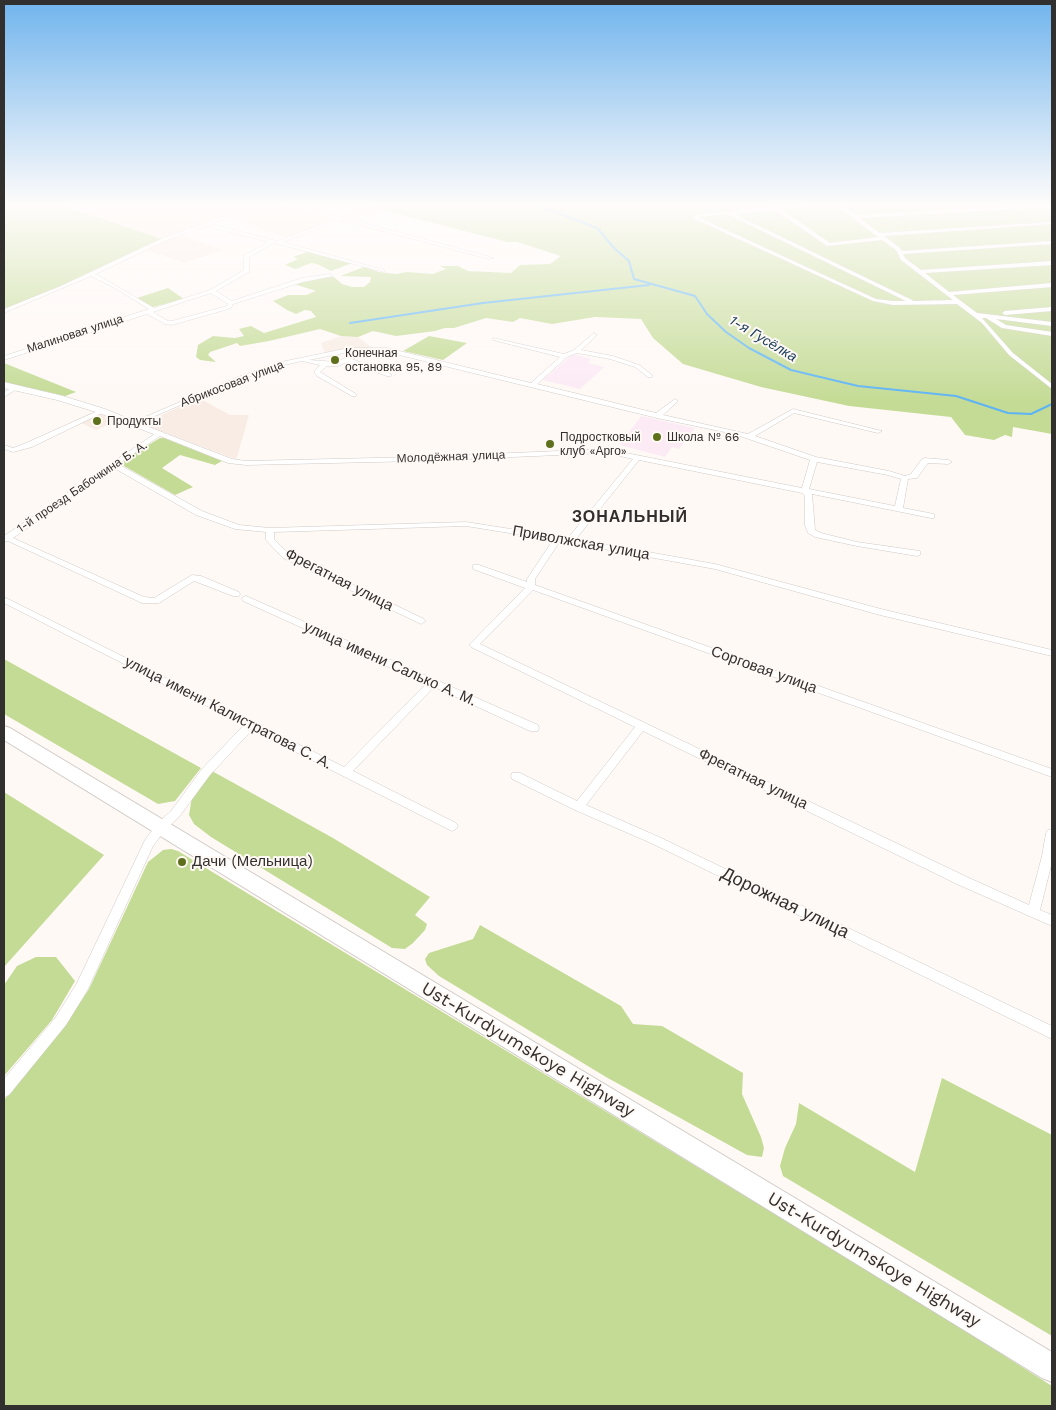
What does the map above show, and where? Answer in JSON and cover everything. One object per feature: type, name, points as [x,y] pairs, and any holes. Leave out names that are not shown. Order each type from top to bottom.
[{"type":"main road","name":"Ust-Kurdyumskoye Highway","points":[[4,732],[1052,1368]]},
{"type":"street","points":[[4,311],[99,270]]},
{"type":"street","name":"Малиновая улица","points":[[4,358],[212,291],[247,270]]},
{"type":"street","points":[[378,270],[382,271]]},
{"type":"street","points":[[809,270],[875,300],[914,303],[959,302]]},
{"type":"street","points":[[845,270],[914,303]]},
{"type":"street","points":[[917,270],[984,322],[1011,354],[1052,387]]},
{"type":"street","points":[[920,272],[949,270]]},
{"type":"street","points":[[91,274],[115,286],[168,324],[223,309],[229,307],[231,303],[302,280],[330,276]]},
{"type":"street","points":[[948,294],[1052,285]]},
{"type":"street","points":[[212,291],[231,303]]},
{"type":"street","points":[[997,316],[1002,313],[1052,309]]},
{"type":"street","points":[[975,315],[997,316],[1052,324]]},
{"type":"street","points":[[986,316],[1004,327],[1052,334]]},
{"type":"street","points":[[533,385],[565,356],[576,351],[594,334]]},
{"type":"street","points":[[495,340],[565,356]]},
{"type":"street","points":[[348,360],[360,352],[361,349]]},
{"type":"street","name":"Абрикосовая улица","points":[[134,423],[264,369],[302,358],[361,349],[387,350],[657,416],[750,436],[814,459],[879,471],[905,478]]},
{"type":"street","points":[[576,351],[611,357],[638,366],[650,376]]},
{"type":"street","name":"Абрикосовая улица","points":[[302,358],[305,361],[325,364],[338,364],[348,360],[389,375]]},
{"type":"street","points":[[325,364],[317,372],[319,375],[354,396]]},
{"type":"street","name":"Молодёжная улица","points":[[4,385],[102,411],[231,460],[246,463],[418,459],[597,451],[616,452],[636,458],[805,492],[899,508],[931,516]]},
{"type":"street","points":[[4,394],[17,387]]},
{"type":"street","points":[[657,416],[675,402]]},
{"type":"street","points":[[4,447],[13,450],[29,445],[102,411]]},
{"type":"street","points":[[750,436],[793,411],[878,431]]},
{"type":"street","name":"1-й проезд Бабочкина Б. А.","points":[[5,539],[159,433]]},
{"type":"street","points":[[571,540],[636,458]]},
{"type":"street","points":[[814,459],[805,492],[809,496],[809,525],[811,531],[818,535],[857,544],[917,553]]},
{"type":"street","points":[[899,508],[905,478],[914,476],[925,461],[948,462]]},
{"type":"street","name":"Приволжская улица","points":[[114,465],[198,514],[238,527],[270,530],[466,524],[571,540],[715,567],[880,612],[1052,653]]},
{"type":"street","name":"Фрегатная улица","points":[[270,530],[270,540],[286,556],[421,621]]},
{"type":"street","points":[[531,587],[531,579],[558,538]]},
{"type":"street","points":[[5,539],[142,600],[156,601],[192,578],[198,578],[236,594]]},
{"type":"street","name":"Сорговая улица","points":[[476,567],[1052,773]]},
{"type":"street","name":"Фрегатная улица","points":[[531,587],[474,645],[963,881],[1052,921]]},
{"type":"street","name":"улица имени Салько А. М.","points":[[246,599],[534,728]]},
{"type":"street","name":"улица имени Калистратова С. А.","points":[[4,600],[452,826]]},
{"type":"street","points":[[346,771],[433,684]]},
{"type":"street","points":[[4,1090],[60,1021],[82,987],[146,850],[161,827],[175,814],[206,772],[251,724]]},
{"type":"street","points":[[579,807],[642,725]]},
{"type":"street","name":"Дорожная улица","points":[[516,776],[579,807],[655,840],[1052,1033]]},
{"type":"street","points":[[1033,912],[1052,833]]},
{"type":"shaded area","points":[[341,336],[358,337],[371,347],[325,353],[321,343]]},
{"type":"shaded area","points":[[573,354],[591,359],[588,363],[604,367],[580,389],[543,380]]},
{"type":"shaded area","points":[[199,398],[230,415],[249,415],[235,459],[147,426],[144,423]]},
{"type":"shaded area","points":[[94,412],[117,420],[96,430],[75,420]]},
{"type":"shaded area","name":"Школа № 66","points":[[641,416],[695,428],[679,449],[672,447],[665,457],[620,445]]},
{"type":"green space","points":[[4,270],[97,270],[58,288],[4,310]]},
{"type":"green space","points":[[357,270],[372,270],[396,274],[407,272],[433,274],[444,270],[511,273],[515,270],[1052,270],[1052,434],[1013,427],[1012,437],[1005,435],[994,440],[965,435],[951,417],[849,406],[761,387],[683,364],[653,338],[641,319],[595,317],[552,324],[520,318],[513,322],[486,318],[454,328],[396,336],[373,331],[358,337],[341,336],[320,329],[240,346],[237,343],[210,352],[208,355],[216,362],[200,360],[196,357],[198,345],[213,336],[235,338],[244,336],[239,329],[251,326],[264,333],[316,317],[311,311],[305,310],[296,314],[273,301],[288,295],[306,295],[316,291],[294,284],[314,278],[334,277],[342,284],[352,287],[364,287],[370,282],[371,277],[340,276]]},
{"type":"green space","points":[[168,288],[184,299],[153,307],[137,298]]},
{"type":"green space","points":[[429,336],[467,343],[443,360],[403,351]]},
{"type":"green space","points":[[4,363],[76,392],[65,396],[4,382]]},
{"type":"green space","points":[[160,438],[222,461],[215,465],[180,455],[162,468],[193,487],[175,495],[124,466],[123,463],[125,459]]},
{"type":"green space","points":[[4,659],[201,768],[175,801],[158,804],[4,714]]},
{"type":"green space","points":[[212,771],[333,838],[430,897],[415,915],[427,924],[425,930],[405,949],[392,948],[211,837],[194,824],[189,815],[192,797]]},
{"type":"green space","points":[[4,792],[104,855],[4,967]]},
{"type":"green space","points":[[171,849],[178,851],[937,1313],[1052,1386],[1052,1406],[4,1406],[4,1100],[65,1025],[89,989],[148,862],[163,850]]},
{"type":"green space","points":[[480,925],[621,1006],[633,1024],[662,1026],[743,1073],[742,1094],[761,1137],[764,1148],[762,1157],[747,1155],[606,1077],[439,976],[427,965],[425,959],[429,953],[473,939]]},
{"type":"green space","points":[[36,957],[56,957],[75,981],[52,1020],[4,1076],[4,985],[17,966]]},
{"type":"green space","points":[[942,1078],[1052,1135],[1052,1336],[783,1176],[780,1166],[785,1148],[796,1124],[799,1103],[915,1172]]},
{"type":"waterway","name":"1-я Гусёлка","points":[[631,270],[634,279],[695,296],[707,314],[726,332],[749,348],[791,370],[858,386],[956,396],[1008,413],[1031,414],[1052,404]]},
{"type":"waterway","points":[[350,323],[483,303],[649,285]]},
{"type":"place","name":"Конечная остановка 95, 89","points":[[335,360]]},
{"type":"place","name":"Продукты","points":[[97,421]]},
{"type":"place","name":"Школа № 66","points":[[657,437]]},
{"type":"place","name":"Подростковый клуб «Арго»","points":[[550,444]]},
{"type":"place","name":"Дачи (Мельница)","points":[[182,862]]},
{"type":"district","name":"ЗОНАЛЬНЫЙ","points":[[630,517]]}]
